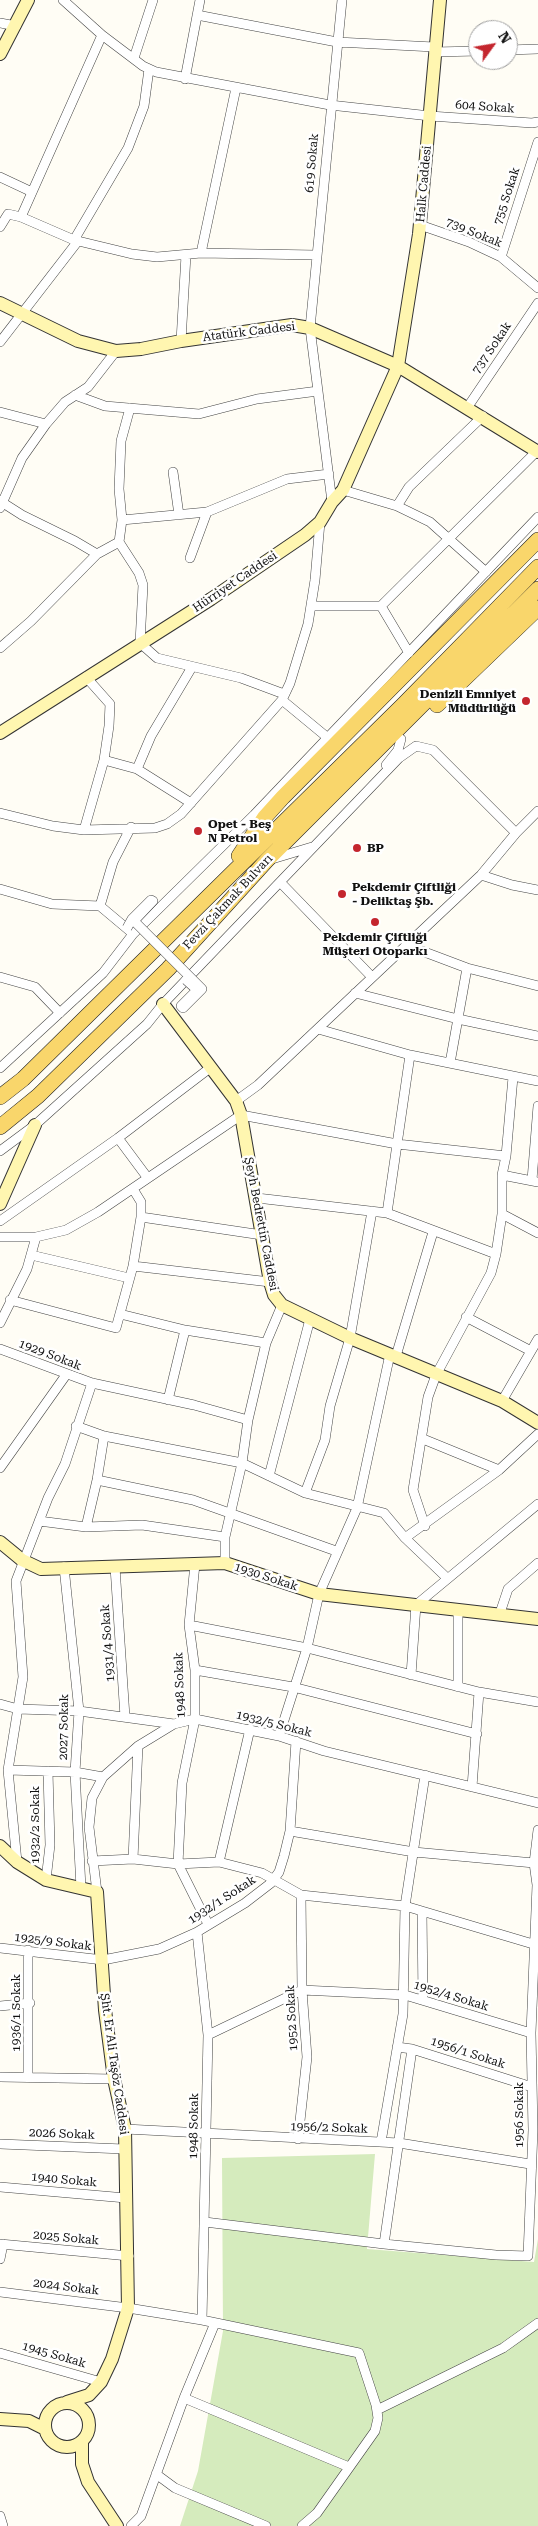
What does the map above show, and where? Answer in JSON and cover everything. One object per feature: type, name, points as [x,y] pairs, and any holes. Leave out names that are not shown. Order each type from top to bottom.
[{"type":"main road","points":[[221,883],[265,817],[283,796],[538,540]]},
{"type":"main road","name":"Fevzi Çakmak Bulvarı","points":[[0,1097],[30,1072],[403,705],[538,567]]},
{"type":"main road","name":"Fevzi Çakmak Bulvarı","points":[[0,1127],[38,1096],[168,969],[267,860],[538,589]]},
{"type":"main road","points":[[267,860],[289,848],[538,608]]},
{"type":"street","points":[[0,54],[28,0]]},
{"type":"street","points":[[0,342],[76,241],[128,148],[144,106],[149,69],[102,35],[63,0]]},
{"type":"street","points":[[134,58],[153,0]]},
{"type":"street","points":[[185,79],[200,0]]},
{"type":"street","name":"619 Sokak","points":[[332,502],[310,328],[330,105],[342,0]]},
{"type":"street","name":"Halk Caddesi","points":[[398,366],[420,225],[434,50],[440,0]]},
{"type":"street","points":[[198,15],[337,42],[434,50],[468,51]]},
{"type":"street","points":[[0,23],[16,26]]},
{"type":"street","points":[[21,217],[102,35]]},
{"type":"street","points":[[518,50],[538,49]]},
{"type":"street","name":"604 Sokak","points":[[149,69],[185,79],[330,105],[430,116],[538,122]]},
{"type":"street","points":[[200,253],[236,88]]},
{"type":"street","name":"755 Sokak","points":[[501,257],[538,142]]},
{"type":"street","points":[[0,177],[32,192]]},
{"type":"street","points":[[0,227],[8,214],[21,217],[76,241],[132,254],[157,257],[200,253],[316,255]]},
{"type":"street","name":"739 Sokak","points":[[420,225],[469,242],[501,257],[538,288]]},
{"type":"street","points":[[181,341],[186,255]]},
{"type":"street","name":"Atatürk Caddesi","points":[[0,302],[78,341],[116,351],[141,349],[181,341],[292,325],[310,328],[398,366],[483,416],[537,452]]},
{"type":"street","name":"737 Sokak","points":[[467,408],[538,303]]},
{"type":"street","points":[[97,554],[0,504],[22,458],[46,424],[65,402],[88,387],[116,351]]},
{"type":"street","name":"Hürriyet Caddesi","points":[[0,733],[211,599],[320,522],[332,502],[343,490],[398,366]]},
{"type":"street","points":[[75,395],[105,406],[199,414],[257,399],[318,391]]},
{"type":"street","points":[[130,408],[121,441],[119,489],[122,520],[119,542],[139,573],[143,585],[140,643],[157,658],[241,678],[283,697],[328,738]]},
{"type":"street","points":[[0,412],[46,424]]},
{"type":"street","points":[[397,506],[410,487],[483,416]]},
{"type":"street","points":[[311,606],[381,606],[537,452]]},
{"type":"street","points":[[173,472],[178,516]]},
{"type":"street","points":[[122,520],[207,512],[287,479],[329,474]]},
{"type":"street","points":[[343,490],[397,506],[430,522],[486,572]]},
{"type":"street","points":[[190,558],[207,512]]},
{"type":"street","points":[[0,1068],[103,973],[130,931],[254,816],[538,517]]},
{"type":"street","points":[[0,813],[53,826],[84,830],[131,827],[155,828],[168,824],[190,803],[283,697],[290,683],[306,633],[311,606],[320,522]]},
{"type":"street","points":[[0,648],[32,621],[97,554],[119,542]]},
{"type":"street","points":[[381,606],[409,653]]},
{"type":"street","points":[[137,770],[151,736],[192,667]]},
{"type":"street","points":[[84,830],[104,760],[110,704],[86,677]]},
{"type":"street","points":[[369,790],[398,750],[401,739]]},
{"type":"street","points":[[0,1151],[35,1125],[147,1024],[163,1004],[399,758],[416,746],[433,750],[516,833]]},
{"type":"street","points":[[104,760],[137,770],[156,779],[190,803]]},
{"type":"street","points":[[236,1101],[258,1085],[371,976],[481,875],[516,833],[538,812]]},
{"type":"street","points":[[100,906],[113,862],[131,827]]},
{"type":"street","points":[[267,860],[316,845]]},
{"type":"street","points":[[481,875],[512,885],[538,890]]},
{"type":"street","points":[[280,882],[371,976]]},
{"type":"street","points":[[0,889],[52,904],[100,906],[130,931]]},
{"type":"street","points":[[130,931],[132,919],[151,900],[153,901],[134,920],[202,989],[183,1008],[181,1006],[197,990],[186,980]]},
{"type":"street","points":[[406,945],[467,968],[538,986]]},
{"type":"street","points":[[450,1063],[467,968]]},
{"type":"street","points":[[0,977],[35,986],[60,1013]]},
{"type":"street","points":[[355,993],[458,1019],[538,1036]]},
{"type":"street","name":"Şeyh Bedrettin Caddesi","points":[[163,1004],[236,1101],[241,1115],[270,1282],[274,1295],[282,1305],[350,1338],[502,1401],[538,1423]]},
{"type":"street","points":[[318,1029],[410,1056],[538,1081]]},
{"type":"street","points":[[387,1213],[410,1056]]},
{"type":"street","points":[[0,1221],[118,1138],[210,1068]]},
{"type":"street","points":[[425,1526],[413,1490],[423,1439],[428,1397],[436,1375],[491,1273],[496,1254],[502,1214],[502,1175],[506,1156],[512,1077]]},
{"type":"street","points":[[502,1175],[535,1181],[538,1106]]},
{"type":"street","points":[[0,1238],[36,1237],[66,1230],[133,1189],[147,1177],[241,1115],[397,1144],[506,1156]]},
{"type":"street","points":[[0,1204],[35,1125]]},
{"type":"street","points":[[118,1138],[147,1177]]},
{"type":"street","points":[[10,1300],[116,1328],[133,1266],[141,1217],[141,1202],[133,1189]]},
{"type":"street","points":[[256,1198],[387,1213],[433,1232],[496,1254]]},
{"type":"street","points":[[305,1494],[325,1440],[330,1406],[350,1338],[372,1212]]},
{"type":"street","points":[[502,1214],[538,1233]]},
{"type":"street","points":[[141,1217],[262,1235]]},
{"type":"street","points":[[279,1736],[307,1648],[319,1594],[336,1551],[357,1508],[393,1355],[433,1232]]},
{"type":"street","points":[[0,1323],[27,1269],[36,1237]]},
{"type":"street","points":[[31,1255],[129,1278]]},
{"type":"street","points":[[133,1266],[270,1282]]},
{"type":"street","points":[[225,1563],[225,1537],[242,1464],[248,1420],[266,1343],[282,1305]]},
{"type":"street","points":[[120,1314],[185,1330],[266,1343]]},
{"type":"street","points":[[466,1317],[531,1351]]},
{"type":"street","points":[[269,1476],[310,1319]]},
{"type":"street","points":[[168,1400],[185,1330]]},
{"type":"street","points":[[502,1401],[538,1340]]},
{"type":"street","points":[[0,1361],[4,1351]]},
{"type":"street","name":"1929 Sokak","points":[[4,1351],[92,1384],[248,1420]]},
{"type":"street","points":[[0,1468],[66,1375]]},
{"type":"street","points":[[17,1862],[8,1770],[23,1677],[16,1580],[22,1560],[65,1464],[76,1426],[92,1384]]},
{"type":"street","points":[[76,1426],[104,1436],[242,1464],[305,1494],[384,1513],[405,1538],[447,1578]]},
{"type":"street","points":[[405,1538],[425,1526],[499,1470],[538,1434]]},
{"type":"street","points":[[86,1527],[97,1480],[104,1436]]},
{"type":"street","points":[[423,1439],[499,1470]]},
{"type":"street","points":[[97,1480],[193,1500],[336,1551]]},
{"type":"street","points":[[412,1675],[416,1605],[538,1504]]},
{"type":"street","points":[[40,1521],[86,1527],[142,1525],[225,1537]]},
{"type":"street","name":"1930 Sokak","points":[[0,1542],[22,1560],[41,1569],[225,1563],[319,1594],[500,1613],[538,1619]]},
{"type":"street","points":[[500,1613],[508,1589],[538,1563]]},
{"type":"street","name":"1948 Sokak","points":[[178,1864],[182,1783],[195,1719],[195,1670],[189,1625],[195,1564]]},
{"type":"street","name":"2027 Sokak","points":[[64,1568],[79,1711],[75,1772],[81,1888]]},
{"type":"street","name":"1931/4 Sokak","points":[[115,1568],[125,1717]]},
{"type":"street","points":[[458,1609],[458,1686]]},
{"type":"street","points":[[189,1625],[307,1648],[479,1692],[538,1702]]},
{"type":"street","points":[[195,1670],[294,1687],[477,1734]]},
{"type":"street","points":[[472,1787],[479,1692]]},
{"type":"street","name":"1932/5 Sokak","points":[[0,1704],[18,1709],[79,1711],[174,1724],[195,1719],[279,1736],[324,1752],[538,1803]]},
{"type":"street","points":[[0,1846],[17,1862],[46,1880],[97,1892],[89,1827],[92,1798],[103,1777],[138,1746],[174,1724]]},
{"type":"street","points":[[219,1862],[250,1730]]},
{"type":"street","name":"1932/1 Sokak","points":[[103,1960],[159,1949],[197,1932],[245,1903],[273,1880],[284,1856],[290,1831],[296,1741]]},
{"type":"street","points":[[132,1859],[138,1746]]},
{"type":"street","points":[[8,1770],[75,1772],[103,1777]]},
{"type":"street","name":"1932/2 Sokak","points":[[46,1880],[50,1845],[48,1771]]},
{"type":"street","points":[[381,2142],[405,1995],[405,1906],[425,1775]]},
{"type":"street","name":"1956 Sokak","points":[[384,2244],[496,2255],[528,2256],[530,2164],[536,2130],[532,2087],[534,1944],[538,1885],[534,1863],[538,1830]]},
{"type":"street","points":[[290,1831],[414,1852],[534,1863]]},
{"type":"street","points":[[92,1861],[132,1859],[178,1864],[219,1862],[262,1872],[301,1895],[405,1906],[534,1944]]},
{"type":"street","points":[[178,1864],[208,1924]]},
{"type":"street","name":"Şht. Er Ali Taşöz Caddesi","points":[[88,2395],[100,2382],[112,2359],[128,2308],[129,2256],[124,2149],[125,2129],[114,2079],[105,2010],[97,1892]]},
{"type":"street","name":"1952 Sokak","points":[[298,2139],[307,2057],[302,1990],[301,1895]]},
{"type":"street","points":[[422,1911],[423,2000]]},
{"type":"street","name":"1948 Sokak","points":[[197,1932],[208,2035],[202,2320]]},
{"type":"street","name":"1925/9 Sokak","points":[[0,1948],[103,1960]]},
{"type":"street","name":"1936/1 Sokak","points":[[28,1950],[30,2003],[28,2076]]},
{"type":"street","points":[[208,2035],[302,1990]]},
{"type":"street","name":"1952/4 Sokak","points":[[302,1990],[405,1995],[534,2029]]},
{"type":"street","points":[[0,2006],[30,2003]]},
{"type":"street","name":"1956/1 Sokak","points":[[396,2047],[412,2048],[532,2087]]},
{"type":"street","points":[[205,2222],[384,2244],[412,2048]]},
{"type":"street","points":[[0,2077],[114,2079]]},
{"type":"street","name":"1956/2 Sokak","points":[[125,2129],[399,2143],[530,2164]]},
{"type":"street","name":"2026 Sokak","points":[[0,2144],[124,2149]]},
{"type":"street","name":"1940 Sokak","points":[[0,2187],[126,2198]]},
{"type":"street","points":[[0,2259],[1,2244]]},
{"type":"street","name":"2025 Sokak","points":[[1,2244],[129,2256]]},
{"type":"street","name":"2024 Sokak","points":[[0,2292],[128,2308],[202,2320],[359,2353],[377,2410]]},
{"type":"street","points":[[131,2526],[140,2516],[184,2398],[215,2323]]},
{"type":"street","points":[[302,2526],[317,2513],[375,2431],[377,2410],[503,2348],[538,2323]]},
{"type":"street","name":"1945 Sokak","points":[[0,2352],[100,2382]]},
{"type":"street","points":[[29,2420],[44,2429],[51,2441],[63,2447],[76,2445],[88,2432],[86,2414],[88,2395],[56,2405],[46,2415],[44,2429]]},
{"type":"street","points":[[184,2398],[349,2467]]},
{"type":"street","points":[[67,2402],[82,2409],[86,2414]]},
{"type":"street","points":[[0,2419],[29,2420],[50,2410]]},
{"type":"street","points":[[76,2445],[88,2482],[117,2526]]},
{"type":"street","points":[[156,2474],[175,2488],[266,2526]]},
{"type":"street","points":[[0,2516],[3,2526]]},
{"type":"green space","points":[[375,2154],[367,2249],[534,2262],[538,2239],[538,2526],[180,2526],[198,2471],[223,2331],[222,2158]]},
{"type":"place","name":"Denizli Emniyet Müdürlüğü","points":[[526,701]]},
{"type":"place","name":"Opet - Beş N Petrol","points":[[198,831]]},
{"type":"place","name":"BP","points":[[357,848]]},
{"type":"place","name":"Pekdemir Çiftliği - Deliktaş Şb.","points":[[342,894]]},
{"type":"place","name":"Pekdemir Çiftliği Müşteri Otoparkı","points":[[375,922]]}]
